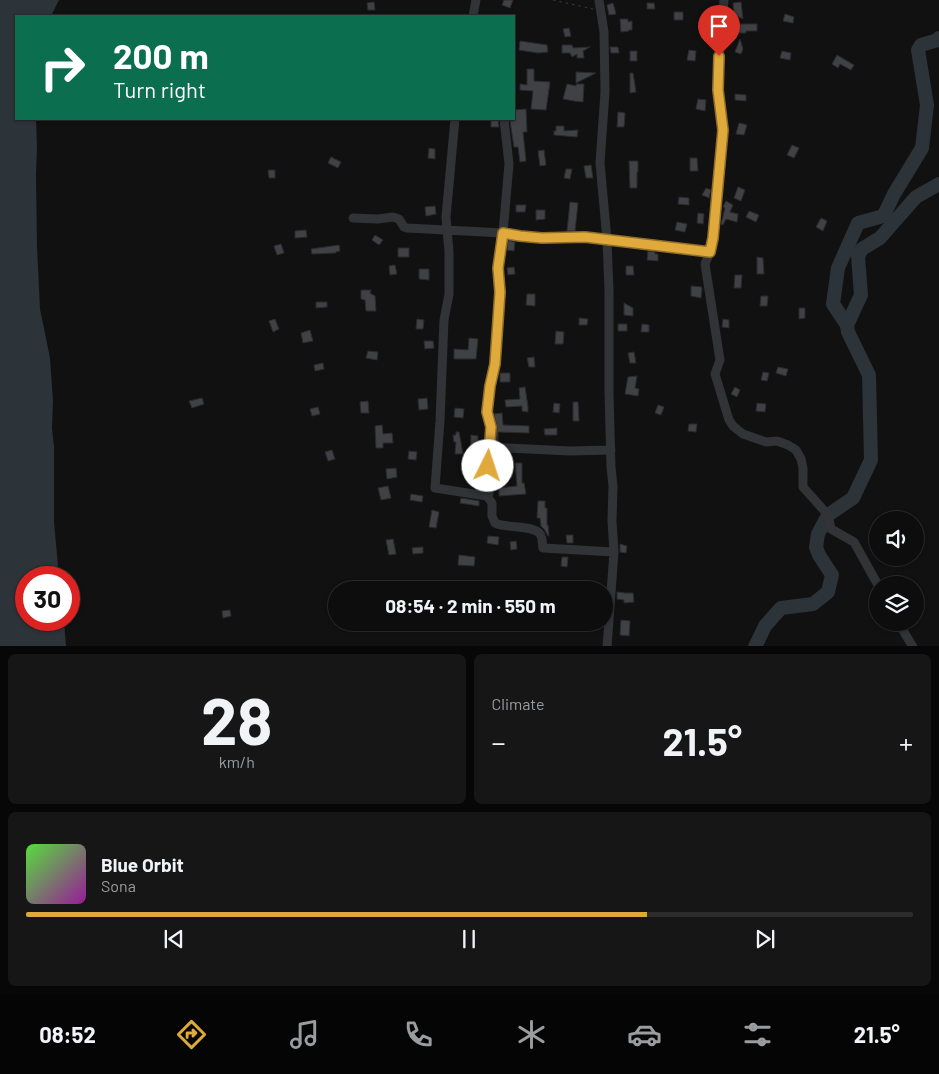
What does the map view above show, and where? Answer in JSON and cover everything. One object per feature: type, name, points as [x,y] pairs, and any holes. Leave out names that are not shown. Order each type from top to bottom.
[{"type":"street","points":[[474,15],[476,0]]},
{"type":"street","points":[[599,0],[604,32],[605,92],[600,163],[607,240],[609,291],[609,393],[614,552],[607,646]]},
{"type":"street","points":[[724,0],[718,71],[723,130],[713,238],[705,264],[720,360],[715,374],[729,420],[733,426],[743,434],[766,442],[777,441],[796,450],[804,468],[803,487],[828,515],[831,529],[854,542],[873,576]]},
{"type":"street","points":[[455,120],[446,217],[449,294],[444,320],[435,488],[487,496]]},
{"type":"street","points":[[504,120],[508,164],[503,233],[498,268],[500,292],[495,364],[487,412],[491,427],[487,496],[492,504],[492,516],[495,523],[505,527],[523,527],[538,531],[541,535],[543,548],[614,552]]},
{"type":"street","points":[[353,218],[378,219],[392,217],[399,219],[404,227],[407,228],[503,233],[542,238],[585,237],[710,252]]},
{"type":"street","points":[[489,446],[570,451],[611,450]]},
{"type":"street","points":[[904,631],[913,646]]},
{"type":"path","points":[[553,0],[601,11]]},
{"type":"shaded area","points":[[0,0],[59,0],[52,15],[15,15],[15,120],[36,120],[37,246],[40,309],[50,358],[53,401],[54,522],[58,566],[15,566],[15,631],[65,631],[66,646],[0,646]]},
{"type":"building","points":[[504,0],[513,0],[510,8],[502,5]]},
{"type":"building","points":[[374,2],[375,10],[368,10],[367,3]]},
{"type":"building","points":[[741,2],[743,19],[734,15],[733,3]]},
{"type":"building","points":[[613,3],[616,14],[609,15],[607,5]]},
{"type":"building","points":[[647,3],[654,3],[655,9],[647,9]]},
{"type":"building","points":[[674,12],[683,12],[683,20],[674,20]]},
{"type":"building","points":[[785,14],[794,17],[793,23],[783,21]]},
{"type":"building","points":[[620,19],[628,19],[628,22],[632,21],[632,30],[621,32]]},
{"type":"building","points":[[707,19],[716,19],[715,27],[707,26]]},
{"type":"building","points":[[738,24],[757,24],[757,31],[738,33]]},
{"type":"building","points":[[569,28],[571,36],[565,37],[563,29]]},
{"type":"building","points":[[740,39],[743,49],[741,54],[735,52]]},
{"type":"building","points":[[520,41],[547,45],[548,52],[538,53],[519,50]]},
{"type":"building","points":[[562,45],[572,45],[573,48],[590,47],[583,51],[584,58],[577,58],[577,54],[572,57],[570,53],[562,53]]},
{"type":"building","points":[[610,47],[618,47],[619,53],[611,53]]},
{"type":"building","points":[[689,50],[696,51],[695,61],[687,60]]},
{"type":"building","points":[[630,51],[637,51],[637,61],[630,61]]},
{"type":"building","points":[[782,51],[791,53],[790,60],[780,58]]},
{"type":"building","points":[[837,55],[854,65],[851,70],[840,64],[838,68],[832,64]]},
{"type":"building","points":[[527,69],[534,69],[534,81],[550,82],[546,110],[531,109],[533,91],[520,90],[520,84],[527,85]]},
{"type":"building","points":[[576,72],[596,73],[576,83]]},
{"type":"building","points":[[630,73],[633,73],[636,92],[630,93]]},
{"type":"building","points":[[567,84],[576,86],[576,84],[584,84],[583,102],[563,99]]},
{"type":"building","points":[[735,94],[746,95],[746,101],[735,100]]},
{"type":"building","points":[[698,99],[706,100],[705,111],[696,109]]},
{"type":"building","points":[[526,109],[527,132],[523,132],[526,161],[520,162],[518,147],[514,147],[510,121],[515,120],[515,110]]},
{"type":"building","points":[[618,112],[625,113],[624,127],[617,127]]},
{"type":"building","points":[[491,120],[498,120],[499,127],[491,127]]},
{"type":"building","points":[[739,123],[747,125],[744,135],[736,134]]},
{"type":"building","points":[[556,126],[564,126],[564,131],[578,130],[577,137],[554,135]]},
{"type":"building","points":[[792,145],[799,148],[794,158],[787,155]]},
{"type":"building","points":[[429,148],[435,149],[435,159],[428,158]]},
{"type":"building","points":[[544,150],[546,165],[540,166],[538,151]]},
{"type":"building","points":[[331,157],[341,162],[338,168],[328,163]]},
{"type":"building","points":[[690,158],[697,158],[698,171],[690,171]]},
{"type":"building","points":[[629,161],[638,161],[637,188],[630,188]]},
{"type":"building","points":[[591,165],[593,178],[586,178],[584,166]]},
{"type":"building","points":[[566,169],[572,169],[570,179],[564,178]]},
{"type":"building","points":[[268,170],[275,170],[275,178],[269,178]]},
{"type":"building","points":[[738,187],[745,190],[741,201],[734,198]]},
{"type":"building","points":[[706,188],[711,190],[709,198],[702,195]]},
{"type":"building","points":[[679,197],[689,198],[689,205],[678,204]]},
{"type":"building","points":[[726,201],[733,205],[730,212],[738,214],[737,222],[726,219],[723,225],[721,224],[725,208],[723,207]]},
{"type":"building","points":[[570,202],[578,203],[575,231],[567,231]]},
{"type":"building","points":[[516,205],[526,205],[525,212],[516,212]]},
{"type":"building","points":[[435,206],[436,214],[426,216],[425,207]]},
{"type":"building","points":[[536,210],[545,210],[545,219],[536,220]]},
{"type":"building","points":[[749,211],[759,215],[756,222],[746,217]]},
{"type":"building","points":[[698,213],[704,214],[703,224],[697,223]]},
{"type":"building","points":[[821,218],[827,221],[823,231],[816,227]]},
{"type":"building","points":[[677,222],[687,224],[685,232],[675,230]]},
{"type":"building","points":[[306,230],[307,237],[295,238],[295,231]]},
{"type":"building","points":[[375,235],[383,240],[379,245],[372,240]]},
{"type":"building","points":[[508,240],[515,242],[514,251],[507,250]]},
{"type":"building","points":[[281,244],[284,253],[277,255],[274,246]]},
{"type":"building","points":[[339,245],[340,251],[336,253],[312,254],[311,249]]},
{"type":"building","points":[[398,248],[409,248],[409,257],[398,257]]},
{"type":"building","points":[[648,251],[658,254],[658,261],[647,260]]},
{"type":"building","points":[[757,257],[763,258],[764,274],[757,274]]},
{"type":"building","points":[[395,265],[397,274],[390,275],[389,266]]},
{"type":"building","points":[[626,266],[633,266],[634,275],[626,275]]},
{"type":"building","points":[[514,267],[515,274],[508,275],[507,268]]},
{"type":"building","points":[[419,269],[429,269],[429,280],[419,279]]},
{"type":"building","points":[[735,275],[742,275],[741,288],[734,288]]},
{"type":"building","points":[[691,286],[702,287],[701,298],[691,296]]},
{"type":"building","points":[[361,290],[371,290],[370,293],[375,296],[376,311],[366,311],[365,300],[361,299]]},
{"type":"building","points":[[527,294],[535,294],[535,306],[526,305]]},
{"type":"building","points":[[761,296],[768,296],[767,306],[760,306]]},
{"type":"building","points":[[316,302],[327,302],[327,307],[316,308]]},
{"type":"building","points":[[624,303],[633,308],[633,316],[624,315]]},
{"type":"building","points":[[799,308],[805,308],[805,318],[799,319]]},
{"type":"building","points":[[579,318],[588,319],[587,325],[579,325]]},
{"type":"building","points":[[275,319],[279,329],[273,332],[269,321]]},
{"type":"building","points":[[417,319],[424,320],[423,329],[416,329]]},
{"type":"building","points":[[723,319],[729,320],[729,328],[722,327]]},
{"type":"building","points":[[618,324],[627,324],[627,331],[618,331]]},
{"type":"building","points":[[642,324],[649,325],[649,332],[641,332]]},
{"type":"building","points":[[310,330],[313,341],[303,343],[301,333]]},
{"type":"building","points":[[556,331],[564,332],[563,344],[555,344]]},
{"type":"building","points":[[469,338],[478,339],[476,359],[454,359],[454,349],[468,350]]},
{"type":"building","points":[[424,341],[433,341],[434,348],[425,349]]},
{"type":"building","points":[[368,351],[378,352],[377,360],[366,358]]},
{"type":"building","points":[[634,352],[636,363],[630,363],[628,353]]},
{"type":"building","points":[[534,357],[535,367],[529,367],[527,358]]},
{"type":"building","points":[[323,363],[324,369],[315,371],[314,365]]},
{"type":"building","points":[[778,367],[788,369],[786,376],[776,373]]},
{"type":"building","points":[[763,372],[769,373],[767,381],[761,380]]},
{"type":"building","points":[[500,373],[510,373],[510,382],[500,382]]},
{"type":"building","points":[[637,376],[635,388],[639,389],[638,396],[625,394],[628,377]]},
{"type":"building","points":[[525,387],[528,412],[522,411],[522,406],[506,407],[505,400],[520,399],[519,388]]},
{"type":"building","points":[[735,387],[740,390],[737,397],[731,394]]},
{"type":"building","points":[[202,398],[204,404],[192,408],[189,401]]},
{"type":"building","points":[[427,398],[428,409],[419,410],[418,399]]},
{"type":"building","points":[[368,401],[369,413],[361,413],[360,402]]},
{"type":"building","points":[[573,402],[578,402],[579,421],[573,421]]},
{"type":"building","points":[[554,403],[560,404],[559,413],[553,412]]},
{"type":"building","points":[[757,403],[766,404],[765,412],[756,411]]},
{"type":"building","points":[[658,405],[664,407],[661,415],[655,413]]},
{"type":"building","points":[[318,407],[320,414],[312,416],[310,409]]},
{"type":"building","points":[[455,408],[464,409],[463,418],[454,417]]},
{"type":"building","points":[[502,413],[503,425],[529,426],[529,433],[498,432],[498,441],[496,441],[497,427],[494,414]]},
{"type":"building","points":[[689,424],[697,424],[696,432],[688,431]]},
{"type":"building","points":[[382,425],[383,434],[392,433],[393,443],[383,443],[383,448],[376,448],[375,426]]},
{"type":"building","points":[[557,428],[557,435],[545,435],[544,429]]},
{"type":"building","points":[[456,432],[459,432],[463,454],[455,454],[456,442],[454,442],[453,435],[456,435]]},
{"type":"building","points":[[471,435],[478,436],[478,446],[470,464]]},
{"type":"building","points":[[332,450],[335,459],[328,461],[325,452]]},
{"type":"building","points":[[409,451],[417,452],[416,460],[408,459]]},
{"type":"building","points":[[515,463],[522,463],[522,483],[524,483],[526,494],[499,496],[499,488],[517,486]]},
{"type":"building","points":[[396,468],[397,477],[387,479],[386,469]]},
{"type":"building","points":[[388,486],[391,498],[381,500],[378,488]]},
{"type":"building","points":[[411,494],[423,496],[422,502],[410,500]]},
{"type":"building","points":[[461,498],[479,501],[479,506],[460,503]]},
{"type":"building","points":[[538,501],[545,501],[549,536],[541,526],[540,518],[537,518]]},
{"type":"building","points":[[432,510],[439,512],[436,528],[429,527]]},
{"type":"building","points":[[566,535],[573,535],[573,543],[567,543]]},
{"type":"building","points":[[488,536],[499,537],[498,545],[487,543]]},
{"type":"building","points":[[393,539],[396,554],[389,555],[386,540]]},
{"type":"building","points":[[516,541],[517,549],[511,550],[510,542]]},
{"type":"building","points":[[620,544],[627,546],[626,553],[620,552]]},
{"type":"building","points":[[423,547],[423,553],[413,554],[412,548]]},
{"type":"building","points":[[459,555],[475,557],[474,566],[458,565]]},
{"type":"building","points":[[562,557],[568,557],[567,567],[561,566]]},
{"type":"building","points":[[617,592],[633,593],[634,602],[624,603],[624,600],[617,599]]},
{"type":"building","points":[[230,610],[231,616],[223,618],[222,611]]},
{"type":"building","points":[[621,620],[630,621],[629,636],[620,635]]},
{"type":"waterway","points":[[847,325],[833,304],[838,268],[858,223],[884,215],[894,194],[922,148],[927,105],[918,50],[921,45],[938,40],[939,38]]},
{"type":"waterway","points":[[755,646],[765,626],[781,608],[813,604],[828,592],[832,575],[816,547],[818,534],[828,515],[853,498],[871,460],[869,375],[848,332],[847,325],[861,295],[858,256],[862,249],[880,238],[916,197],[939,184]]},
{"type":"route","points":[[488,466],[491,427],[487,412],[495,364],[500,292],[498,268],[503,233],[542,238],[585,237],[710,252],[723,130],[718,90],[719,56]]}]
